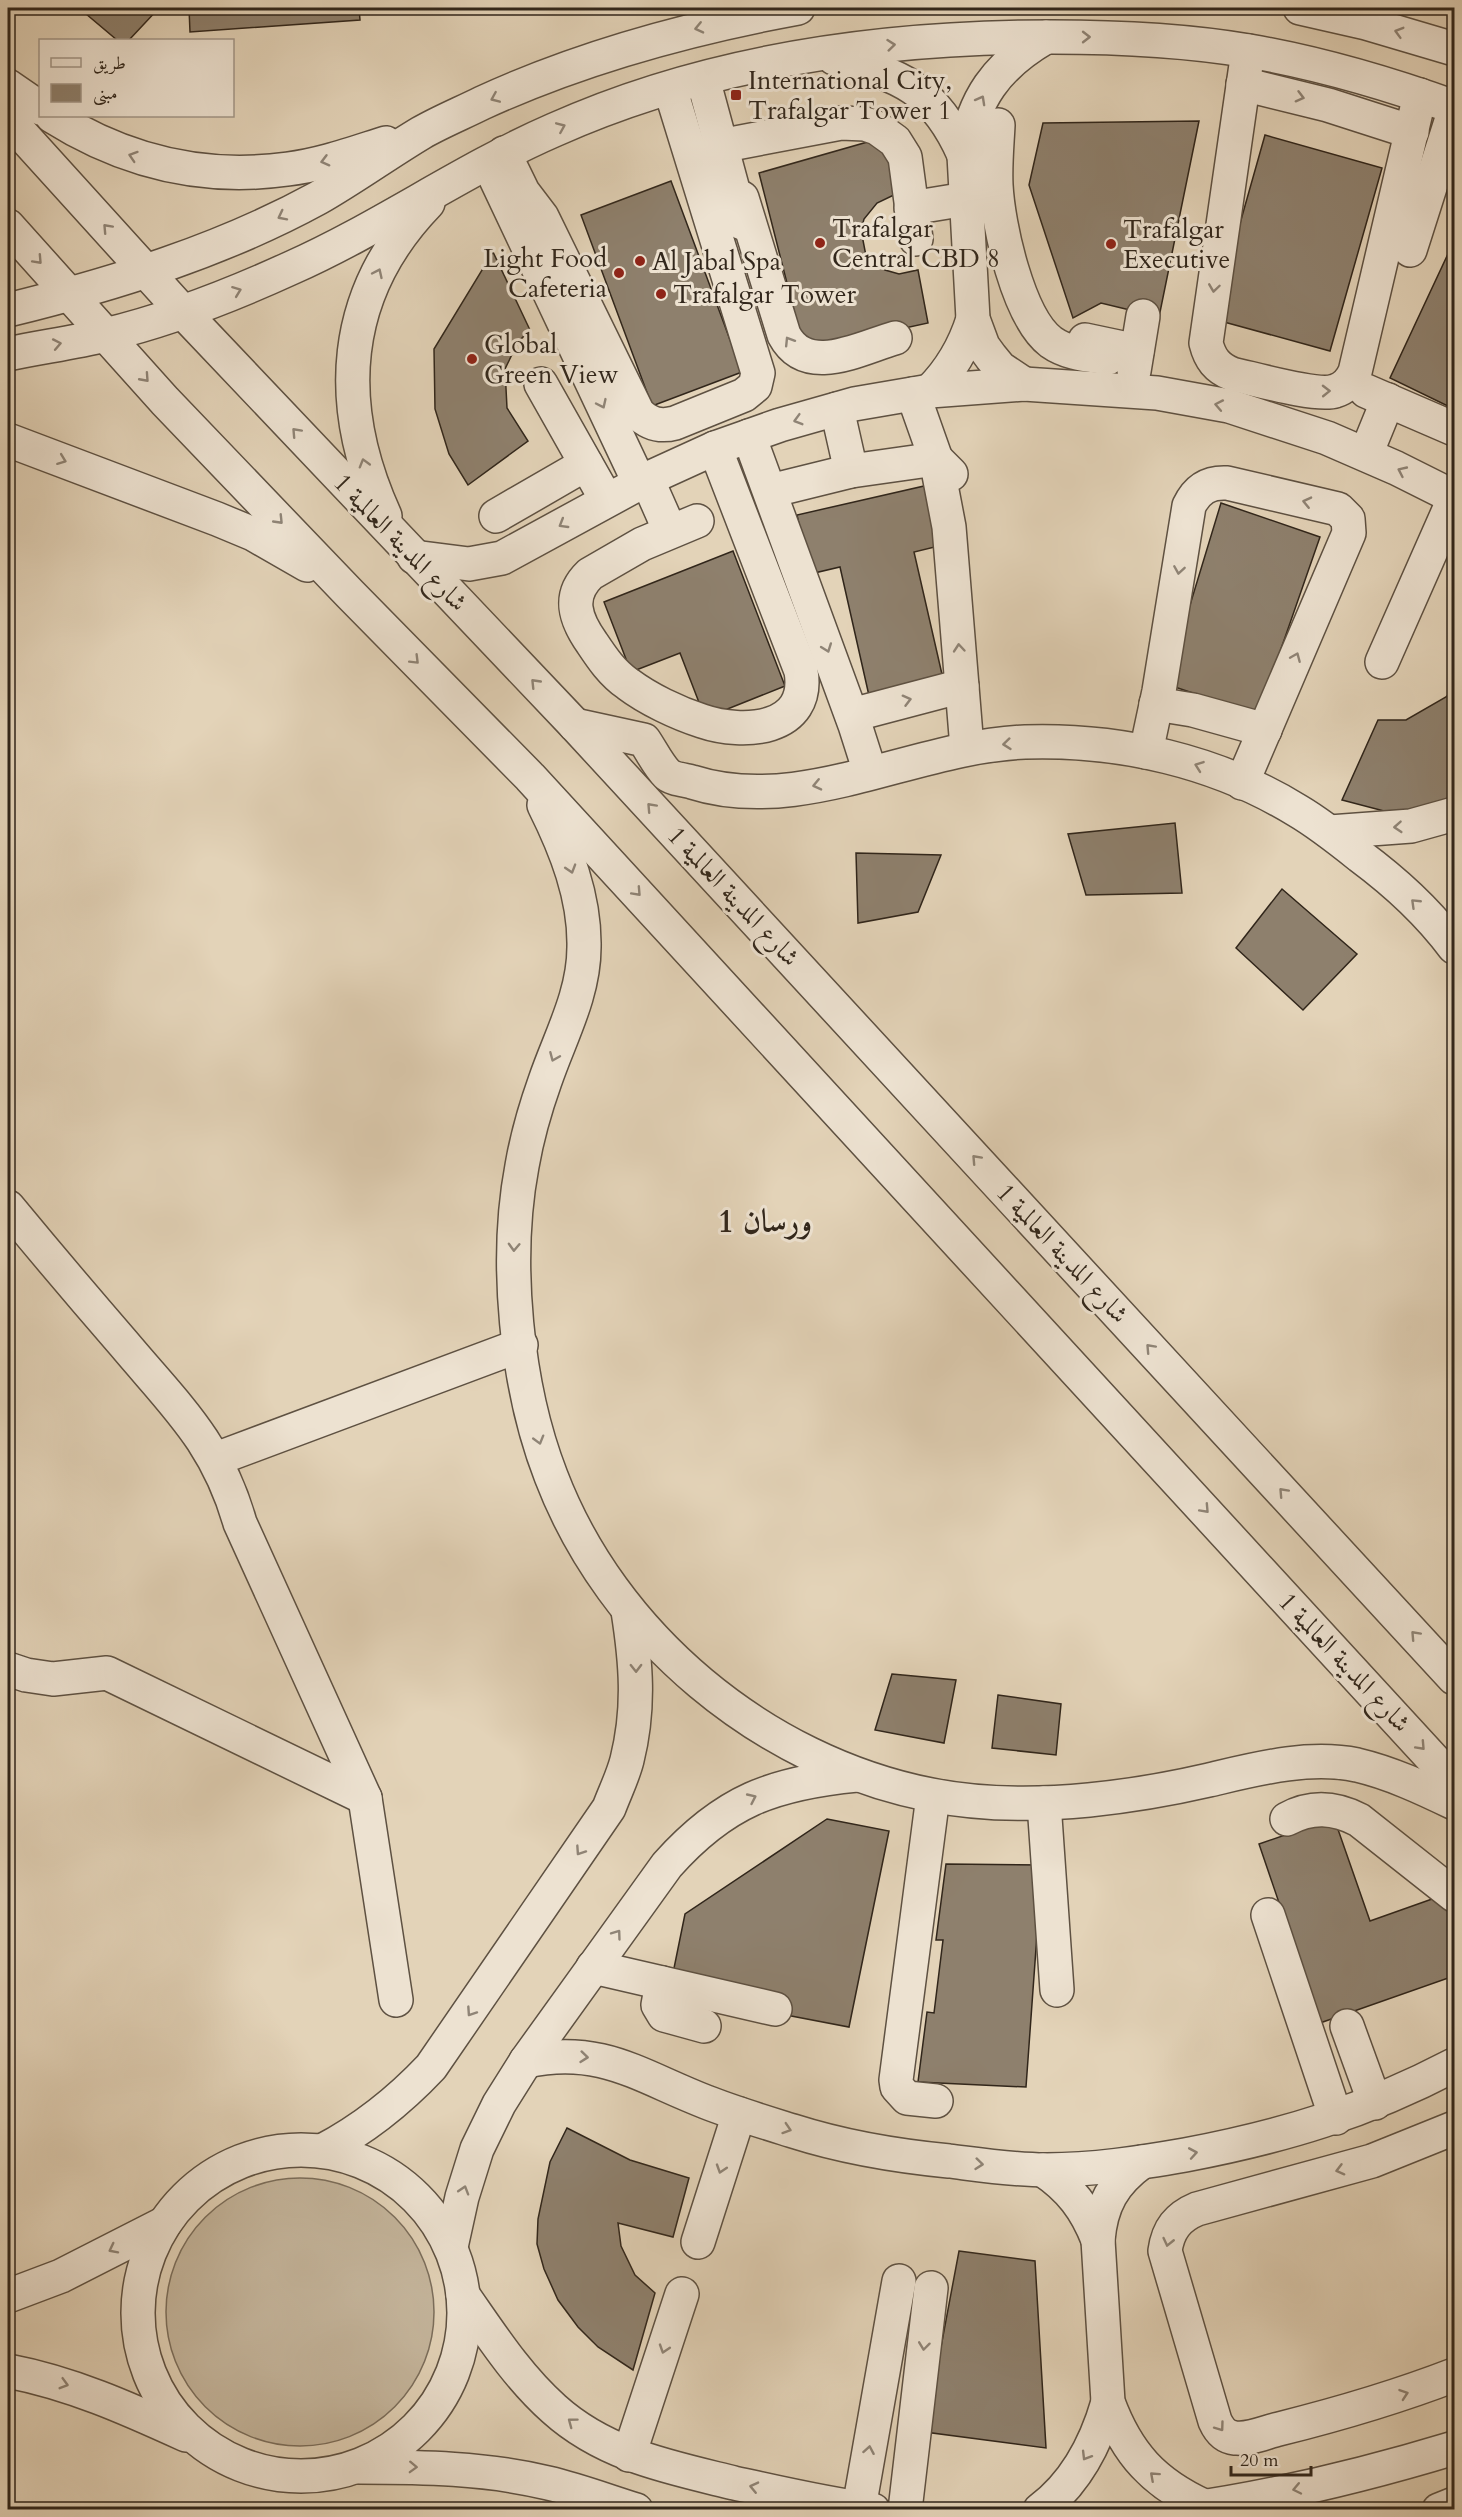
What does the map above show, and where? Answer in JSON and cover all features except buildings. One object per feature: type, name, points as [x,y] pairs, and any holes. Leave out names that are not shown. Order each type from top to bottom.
[{"type":"street","points":[[8,310],[147,271],[213,247],[289,212],[370,167],[422,132],[484,102],[547,76],[678,33],[798,8]]},
{"type":"street","points":[[1300,8],[1366,22],[1455,49]]},
{"type":"street","points":[[8,354],[106,335],[182,311],[293,268],[504,153],[594,113],[670,88],[766,64],[935,40],[992,37],[1119,37],[1240,50],[1332,68],[1443,114]]},
{"type":"street","points":[[921,393],[957,359],[967,339],[973,319],[964,156],[968,130],[977,106],[990,84],[1006,64],[1026,48],[1046,37]]},
{"type":"street","points":[[1240,50],[1243,84],[1206,343],[1213,362],[1222,370],[1233,374],[1329,393],[1345,386],[1351,380],[1355,372],[1412,132],[1443,114]]},
{"type":"street","points":[[1215,167],[1240,50]]},
{"type":"street","points":[[821,55],[886,73],[907,83],[926,97],[942,114],[955,134],[964,156]]},
{"type":"street","points":[[703,79],[757,277]]},
{"type":"street","points":[[1243,84],[1328,105],[1412,132]]},
{"type":"street","points":[[8,86],[39,107]]},
{"type":"street","points":[[504,153],[523,192],[542,217],[638,413],[651,423],[667,425],[750,392],[757,380],[756,367],[670,88]]},
{"type":"street","points":[[1443,114],[1400,248],[1443,114]]},
{"type":"street","points":[[54,117],[83,136],[116,150],[179,168],[219,172],[289,169],[324,162],[422,132]]},
{"type":"street","name":"شارع المدينة العالمية 1","points":[[8,119],[182,311],[575,725],[1455,1678]]},
{"type":"street","points":[[720,146],[840,123],[865,124],[886,134],[902,149],[914,224],[966,199]]},
{"type":"street","points":[[998,125],[996,186],[1019,266],[1023,303],[1031,318],[1051,342],[1079,354],[1123,354]]},
{"type":"street","points":[[504,153],[643,481],[683,526],[616,558],[584,580],[575,596],[574,606],[585,634],[610,668],[628,684],[702,721],[741,727],[777,722],[795,709],[802,691],[801,671],[715,448]]},
{"type":"street","points":[[448,182],[411,221],[384,261],[363,310],[355,345],[352,388],[358,441],[370,483],[404,547],[469,564],[502,558],[518,551],[606,499],[715,448],[845,406],[921,393],[1024,384],[1157,393],[1229,406],[1278,421],[1366,454],[1455,498],[1382,663]]},
{"type":"street","points":[[742,198],[784,335],[789,344],[806,357],[826,358],[895,338]]},
{"type":"street","name":"شارع المدينة العالمية 1","points":[[8,226],[165,401],[530,777],[1455,1782]]},
{"type":"street","points":[[971,259],[1019,266]]},
{"type":"street","points":[[1131,391],[1123,354],[1143,316]]},
{"type":"street","points":[[973,319],[983,345],[991,357],[1000,368],[1024,384]]},
{"type":"street","points":[[839,354],[851,471]]},
{"type":"street","points":[[541,384],[606,499]]},
{"type":"street","points":[[921,393],[949,527],[967,748]]},
{"type":"street","points":[[1366,454],[1377,396],[1455,429]]},
{"type":"street","points":[[750,436],[852,715],[870,772]]},
{"type":"street","points":[[8,440],[253,534],[319,572],[350,594]]},
{"type":"street","points":[[772,498],[851,471],[936,459],[944,466],[956,485],[962,520],[966,579]]},
{"type":"street","points":[[496,516],[586,464]]},
{"type":"street","points":[[1140,751],[1156,704],[1189,507],[1197,493],[1211,484],[1227,483],[1338,509],[1348,519],[1349,533],[1265,730],[1249,786]]},
{"type":"street","points":[[772,498],[773,536],[803,615]]},
{"type":"street","points":[[1140,751],[1150,654]]},
{"type":"street","points":[[852,715],[962,686]]},
{"type":"street","points":[[1249,786],[1296,699]]},
{"type":"street","points":[[1156,704],[1202,712],[1265,730]]},
{"type":"street","points":[[575,725],[644,740],[667,775],[702,786],[738,792],[775,792],[811,787],[967,748],[1035,742],[1081,742],[1140,751],[1194,764],[1249,786],[1297,810],[1330,832],[1383,873],[1419,906],[1455,946]]},
{"type":"street","points":[[530,777],[569,862],[582,914],[585,951],[573,1006],[531,1122],[521,1168],[515,1215],[513,1262],[521,1346],[537,1434],[560,1500],[581,1545],[628,1611],[687,1670],[733,1707],[773,1734],[815,1757],[858,1775],[933,1796],[988,1802],[1044,1803],[1131,1796],[1267,1767],[1314,1762],[1352,1764],[1377,1771],[1404,1780],[1455,1803]]},
{"type":"street","points":[[1330,832],[1411,826],[1455,814]]},
{"type":"street","points":[[8,1207],[183,1411],[216,1459],[234,1501],[240,1523],[365,1798],[396,2000]]},
{"type":"street","points":[[216,1459],[521,1346]]},
{"type":"street","points":[[322,2151],[353,2135],[381,2115],[431,2067],[609,1808],[627,1761],[636,1711],[636,1660],[628,1611]]},
{"type":"street","points":[[8,1669],[26,1675],[53,1679],[107,1672],[365,1798]]},
{"type":"street","points":[[451,2247],[462,2197],[477,2149],[499,2104],[526,2061],[667,1865],[687,1842],[712,1821],[738,1805],[766,1792],[796,1783],[858,1775]]},
{"type":"street","points":[[933,1796],[896,2080],[897,2087],[907,2098],[936,2101]]},
{"type":"street","points":[[1044,1803],[1057,1990]]},
{"type":"street","points":[[1287,1819],[1297,1814],[1320,1809],[1346,1813],[1359,1820],[1455,1895]]},
{"type":"street","points":[[1268,1915],[1355,2111],[1372,2161]]},
{"type":"street","points":[[593,1967],[775,2009]]},
{"type":"street","points":[[662,1983],[658,2005],[664,2015],[704,2026]]},
{"type":"street","points":[[1347,2026],[1355,2111]]},
{"type":"street","points":[[526,2061],[572,2055],[594,2058],[617,2064],[739,2114],[799,2133],[888,2153],[1043,2170],[1142,2162],[1272,2137],[1355,2111],[1455,2065]]},
{"type":"street","points":[[698,2242],[739,2114]]},
{"type":"street","points":[[1455,2128],[1372,2161],[1197,2209],[1178,2220],[1171,2229],[1165,2250],[1215,2421],[1223,2433],[1229,2437],[1243,2438],[1322,2419],[1400,2396],[1455,2375]]},
{"type":"street","points":[[8,2371],[68,2385],[101,2397],[196,2440],[223,2458],[252,2470],[304,2477],[355,2468],[383,2454],[409,2436],[430,2413],[447,2386],[458,2357],[464,2326],[463,2295],[451,2247],[426,2207],[409,2189],[368,2163],[322,2151],[296,2149],[270,2152],[245,2159],[222,2170],[181,2202],[165,2223],[151,2249],[142,2277],[138,2307],[139,2337],[146,2367],[158,2394],[175,2419],[196,2440]]},
{"type":"street","points":[[1142,2162],[1114,2187],[1105,2203],[1098,2240],[1108,2402],[1120,2433],[1144,2466],[1193,2508],[1340,2480],[1455,2448]]},
{"type":"street","points":[[1043,2170],[1072,2193],[1083,2207],[1098,2240]]},
{"type":"street","points":[[8,2296],[61,2276],[165,2223]]},
{"type":"street","points":[[463,2295],[535,2392],[579,2428],[629,2455],[655,2464],[775,2492],[866,2509],[899,2281]]},
{"type":"street","points":[[905,2510],[931,2288]]},
{"type":"street","points":[[629,2455],[682,2294]]},
{"type":"street","points":[[1040,2510],[1062,2489],[1082,2463],[1101,2426],[1108,2402]]},
{"type":"street","points":[[355,2468],[456,2469],[506,2475],[548,2483],[636,2510]]},
{"type":"street","points":[[1439,2510],[1455,2504]]},
{"type":"shaded area","points":[[300,2178],[339,2184],[363,2194],[395,2217],[418,2249],[428,2273],[434,2312],[428,2351],[418,2375],[395,2407],[363,2430],[339,2440],[300,2446],[261,2440],[237,2430],[205,2407],[182,2375],[172,2351],[166,2312],[172,2273],[182,2249],[205,2217],[237,2194],[261,2184]]},
{"type":"place","name":"International City, Trafalgar Tower 1","points":[[736,95]]},
{"type":"place","name":"Trafalgar Central CBD 8","points":[[820,243]]},
{"type":"place","name":"Trafalgar Executive","points":[[1111,244]]},
{"type":"place","name":"Al Jabal Spa","points":[[640,261]]},
{"type":"place","name":"Light Food Cafeteria","points":[[619,273]]},
{"type":"place","name":"Trafalgar Tower","points":[[661,294]]},
{"type":"place","name":"Global Green View","points":[[472,359]]},
{"type":"district","name":"ورسان 1","points":[[765,1221]]}]
